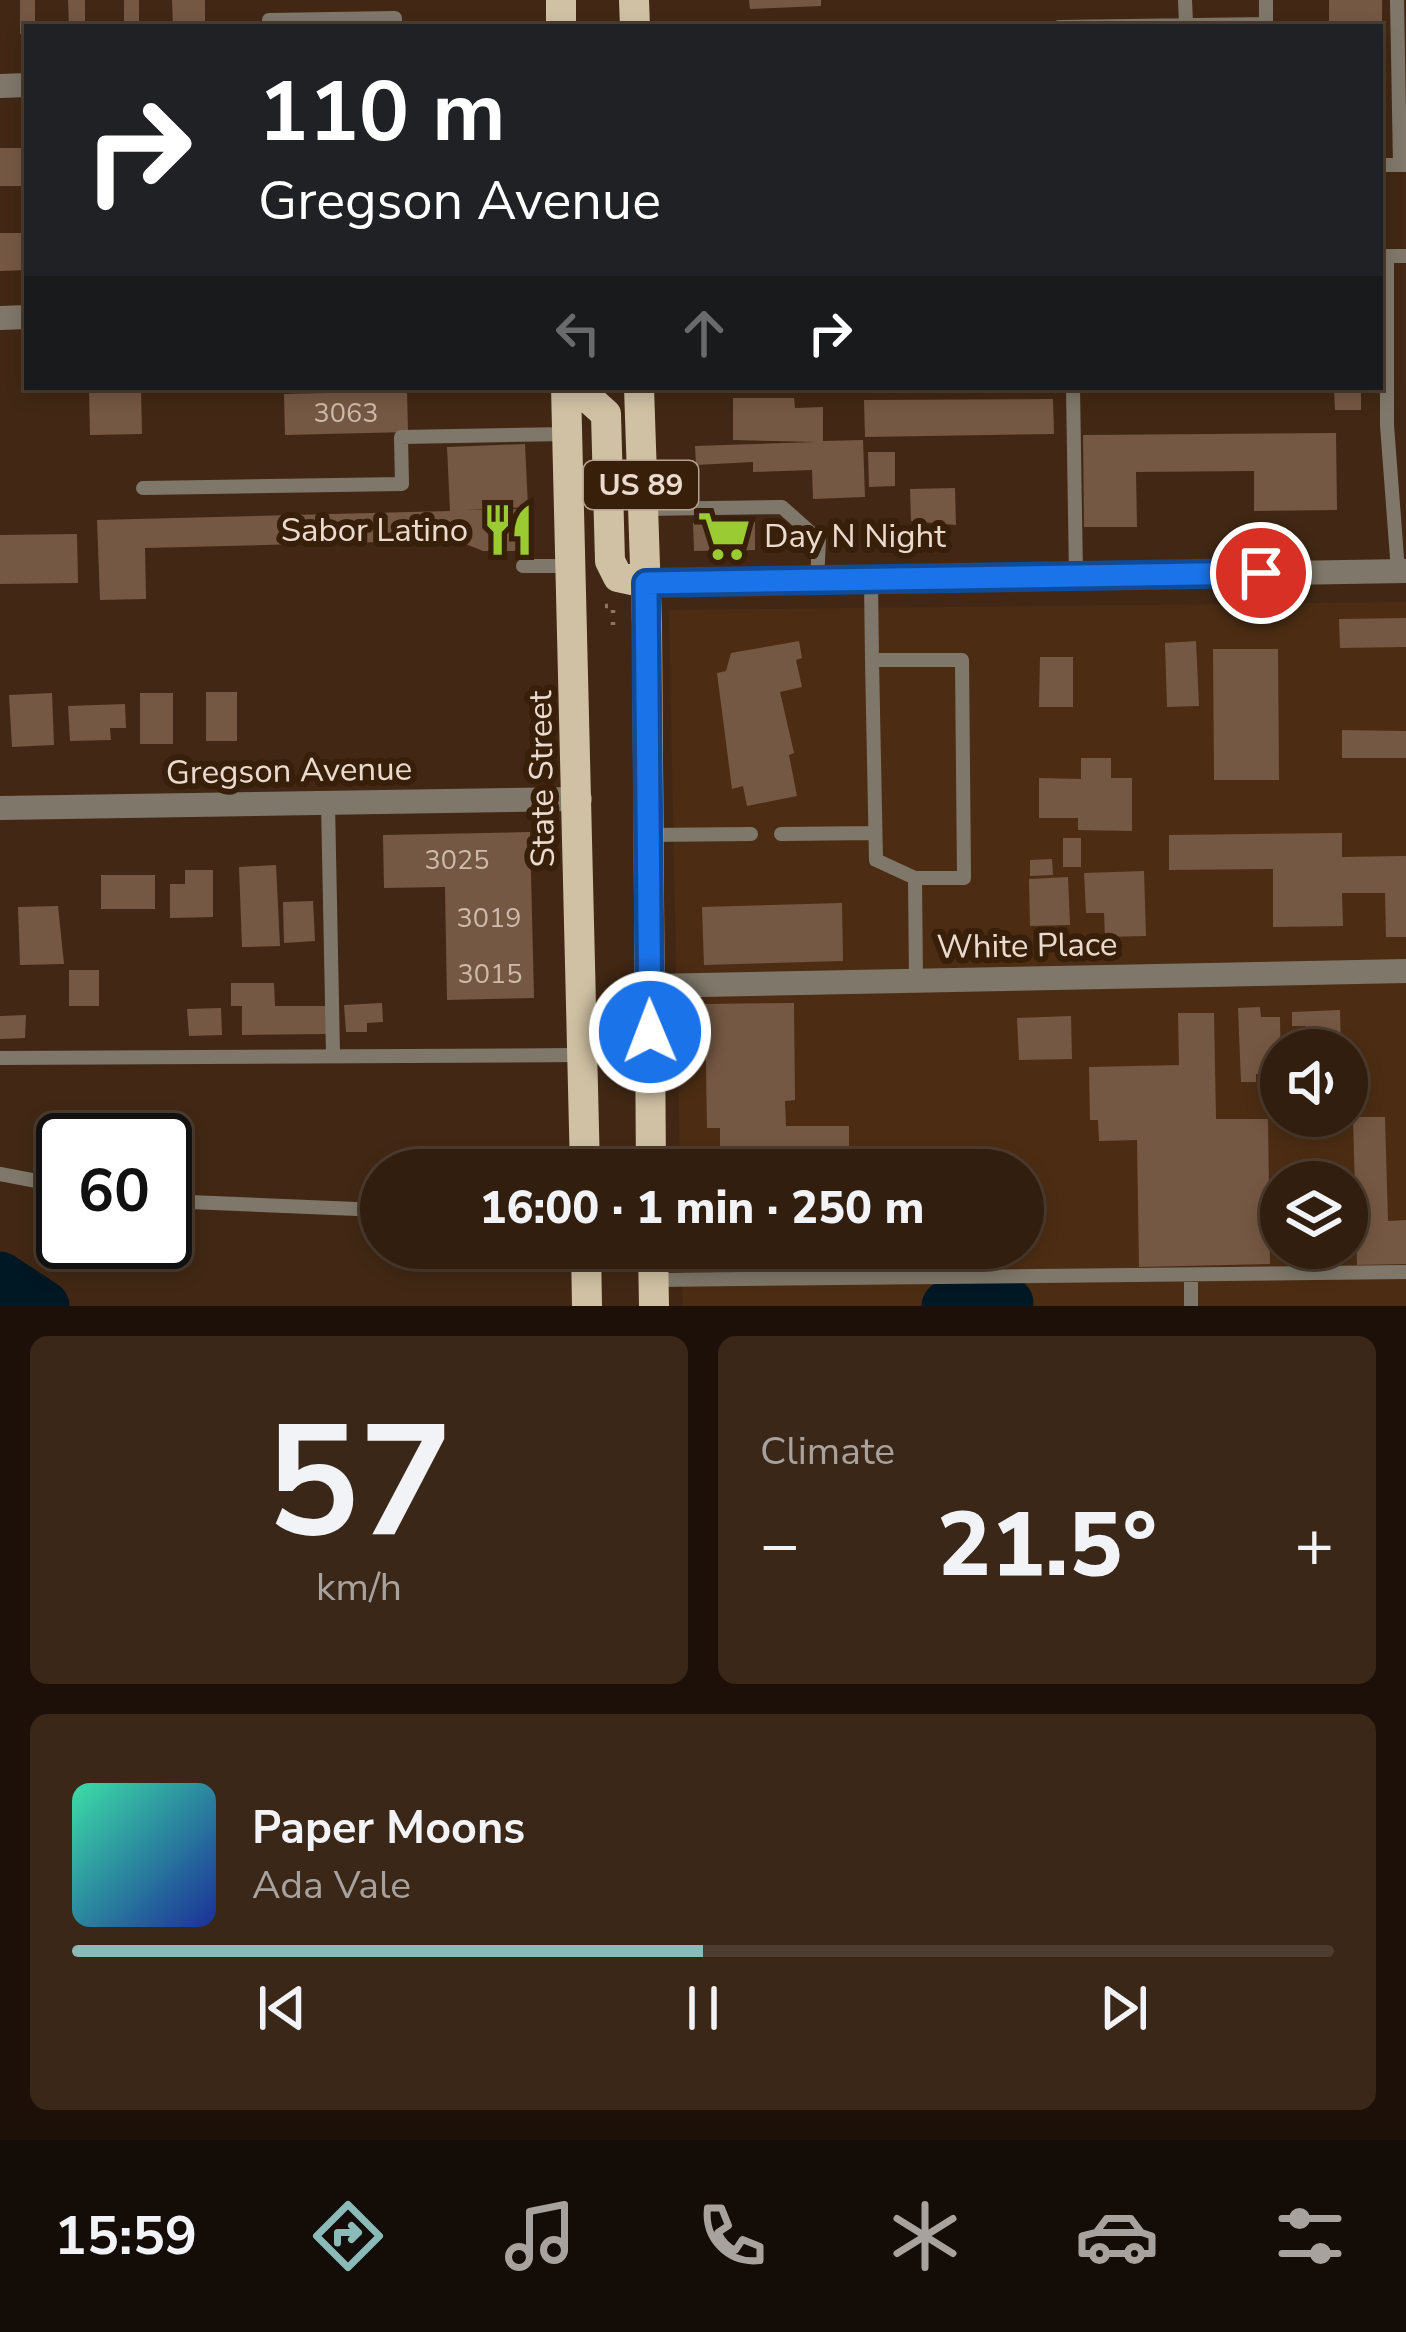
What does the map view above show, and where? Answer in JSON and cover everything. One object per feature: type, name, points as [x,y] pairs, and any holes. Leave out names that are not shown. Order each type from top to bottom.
[{"type":"main road","name":"State Street","points":[[566,390],[580,799],[585,1149]]},
{"type":"main road","points":[[579,390],[606,414],[610,561],[618,577],[646,583]]},
{"type":"main road","name":"US 89","points":[[639,390],[646,583],[652,1149]]},
{"type":"main road","points":[[586,1269],[587,1306]]},
{"type":"street","points":[[646,583],[1402,571]]},
{"type":"street","name":"Gregson Avenue","points":[[0,808],[580,799]]},
{"type":"street","name":"White Place","points":[[649,986],[1406,971]]},
{"type":"lane","points":[[1185,0],[1186,23]]},
{"type":"lane","points":[[1154,24],[1266,24],[1265,0]]},
{"type":"lane","points":[[1396,0],[1403,165]]},
{"type":"lane","points":[[269,24],[269,20],[394,18],[395,24]]},
{"type":"lane","points":[[1402,571],[1387,425],[1387,256],[1406,256]]},
{"type":"lane","points":[[1073,390],[1076,576]]},
{"type":"lane","points":[[143,488],[402,484],[400,437],[568,434]]},
{"type":"lane","points":[[642,509],[782,507],[819,540],[817,581]]},
{"type":"lane","points":[[523,566],[572,566]]},
{"type":"lane","points":[[872,580],[872,660],[876,860],[915,878],[964,878],[962,660],[872,660]]},
{"type":"lane","points":[[328,803],[333,1053]]},
{"type":"lane","points":[[781,834],[875,833]]},
{"type":"lane","points":[[649,835],[751,834]]},
{"type":"lane","points":[[915,878],[916,981]]},
{"type":"lane","points":[[0,1058],[583,1055]]},
{"type":"lane","points":[[0,1174],[36,1181]]},
{"type":"lane","points":[[192,1202],[360,1209]]},
{"type":"lane","points":[[653,1293],[1406,1272]]},
{"type":"lane","points":[[1190,1276],[1191,1306]]},
{"type":"path","points":[[605,606],[613,606],[613,625],[621,625]]},
{"type":"shaded area","points":[[1406,602],[1406,1306],[683,1306],[682,1269],[1044,1269],[1044,1149],[680,1149],[669,610]]},
{"type":"building","points":[[20,0],[35,0],[35,24],[24,24],[24,34],[20,34]]},
{"type":"building","points":[[68,0],[85,0],[85,24],[69,24]]},
{"type":"building","points":[[124,0],[139,0],[139,24],[124,24]]},
{"type":"building","points":[[172,0],[205,0],[205,24],[173,24]]},
{"type":"building","points":[[749,0],[821,0],[821,6],[750,9]]},
{"type":"building","points":[[1329,0],[1382,0],[1382,23],[1329,24]]},
{"type":"building","points":[[0,148],[21,148],[21,186],[0,186]]},
{"type":"building","points":[[0,233],[24,233],[24,270],[0,271]]},
{"type":"building","points":[[89,390],[141,390],[142,434],[90,435]]},
{"type":"building","points":[[1334,390],[1361,390],[1361,410],[1335,410]]},
{"type":"building","points":[[407,391],[408,432],[285,435],[284,394]]},
{"type":"building","points":[[733,398],[794,398],[795,408],[823,407],[823,441],[863,440],[865,497],[813,499],[812,470],[753,472],[753,462],[696,465],[695,446],[816,442],[733,440]]},
{"type":"building","points":[[1053,399],[1054,434],[865,437],[864,400]]},
{"type":"building","points":[[1336,433],[1337,510],[1254,511],[1254,471],[1136,472],[1137,527],[1084,527],[1083,435]]},
{"type":"building","points":[[525,444],[528,507],[466,510],[532,509],[532,551],[483,551],[456,540],[145,548],[146,599],[100,600],[97,520],[450,511],[447,447]]},
{"type":"building","points":[[868,452],[895,452],[895,486],[869,487]]},
{"type":"building","points":[[955,488],[956,525],[911,521],[910,489]]},
{"type":"building","name":"Day N Night","points":[[755,522],[755,550],[694,551],[693,523]]},
{"type":"building","points":[[77,534],[78,583],[0,584],[0,535]]},
{"type":"building","points":[[1406,618],[1406,647],[1340,648],[1339,619]]},
{"type":"building","points":[[799,641],[802,658],[796,660],[802,687],[780,692],[794,753],[789,755],[797,796],[747,806],[743,786],[732,789],[717,673],[726,671],[731,653]]},
{"type":"building","points":[[1196,641],[1199,706],[1167,707],[1165,643]]},
{"type":"building","points":[[1213,649],[1278,649],[1279,780],[1214,780]]},
{"type":"building","points":[[1040,657],[1073,657],[1073,707],[1039,707]]},
{"type":"building","points":[[206,692],[237,692],[237,741],[206,741]]},
{"type":"building","points":[[52,693],[54,745],[12,747],[9,695]]},
{"type":"building","points":[[140,693],[173,693],[173,744],[140,744]]},
{"type":"building","points":[[125,704],[126,728],[110,728],[111,740],[70,741],[68,706]]},
{"type":"building","points":[[1342,730],[1406,731],[1406,758],[1342,758]]},
{"type":"building","points":[[1081,758],[1111,758],[1111,778],[1132,778],[1132,831],[1078,830],[1078,818],[1039,818],[1039,778],[1081,779]]},
{"type":"building","points":[[530,832],[534,998],[447,1000],[445,887],[384,888],[383,835]]},
{"type":"building","points":[[1342,833],[1342,857],[1406,856],[1406,937],[1386,937],[1385,893],[1342,893],[1343,926],[1273,927],[1273,869],[1169,870],[1169,835]]},
{"type":"building","points":[[1063,838],[1081,838],[1081,867],[1063,867]]},
{"type":"building","points":[[1052,859],[1053,875],[1030,876],[1030,860]]},
{"type":"building","points":[[276,865],[280,946],[242,947],[239,867]]},
{"type":"building","points":[[185,870],[213,870],[213,917],[170,918],[170,884],[185,884]]},
{"type":"building","points":[[1144,871],[1146,936],[1105,937],[1104,913],[1086,913],[1084,873]]},
{"type":"building","points":[[101,875],[155,875],[155,909],[101,909]]},
{"type":"building","points":[[1068,877],[1070,925],[1030,926],[1029,879]]},
{"type":"building","points":[[313,901],[315,941],[284,943],[283,902]]},
{"type":"building","points":[[842,903],[843,961],[704,965],[702,907]]},
{"type":"building","points":[[58,906],[64,964],[20,965],[18,907]]},
{"type":"building","points":[[69,970],[99,970],[99,1006],[69,1006]]},
{"type":"building","points":[[231,983],[274,983],[275,1006],[327,1006],[328,1034],[242,1035],[242,1006],[231,1006]]},
{"type":"building","points":[[382,1003],[383,1022],[367,1023],[367,1032],[346,1032],[344,1005]]},
{"type":"building","points":[[794,1003],[795,1100],[785,1101],[786,1126],[849,1126],[849,1149],[720,1149],[720,1128],[707,1128],[705,1004]]},
{"type":"building","points":[[1260,1007],[1261,1017],[1280,1017],[1280,1029],[1260,1029],[1256,1082],[1241,1082],[1238,1008]]},
{"type":"building","points":[[221,1008],[222,1035],[189,1036],[187,1009]]},
{"type":"building","points":[[1340,1010],[1340,1029],[1292,1026],[1292,1012]]},
{"type":"building","points":[[1178,1013],[1214,1013],[1216,1119],[1260,1119],[1260,1137],[1268,1137],[1269,1161],[1260,1161],[1260,1264],[1139,1267],[1137,1140],[1099,1141],[1098,1120],[1090,1120],[1089,1067],[1179,1065]]},
{"type":"building","points":[[26,1015],[25,1038],[0,1039],[0,1016]]},
{"type":"building","points":[[1071,1016],[1072,1059],[1019,1060],[1017,1018]]},
{"type":"building","points":[[1368,1117],[1385,1117],[1388,1221],[1406,1220],[1406,1264],[1368,1265],[1368,1161],[1354,1161],[1354,1137],[1368,1137]]},
{"type":"waterway","points":[[0,1277],[44,1306]]},
{"type":"waterway","points":[[947,1306],[1008,1303]]},
{"type":"place","name":"Sabor Latino","points":[[508,530]]},
{"type":"place","name":"Day N Night","points":[[724,536]]},
{"type":"route","points":[[650,1032],[646,583],[1261,573]]}]
